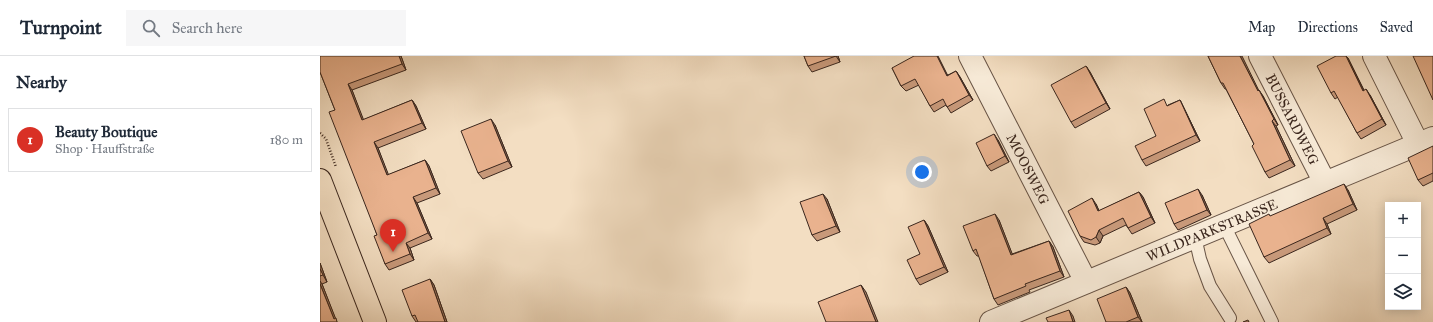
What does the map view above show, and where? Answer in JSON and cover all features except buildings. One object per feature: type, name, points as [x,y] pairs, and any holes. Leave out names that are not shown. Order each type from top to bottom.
[{"type":"main road","points":[[320,180],[375,322]]},
{"type":"street","name":"MOOSWEG","points":[[970,56],[1086,282]]},
{"type":"street","name":"BUSSARDWEG","points":[[1260,56],[1325,183]]},
{"type":"street","points":[[1374,56],[1425,141]]},
{"type":"street","name":"WILDPARKSTRASSE","points":[[991,322],[1425,141]]},
{"type":"lane","points":[[1224,225],[1272,322]]},
{"type":"lane","points":[[1195,237],[1200,259],[1210,286],[1230,318]]},
{"type":"place","name":"Beauty Boutique","points":[[393,252]]}]
